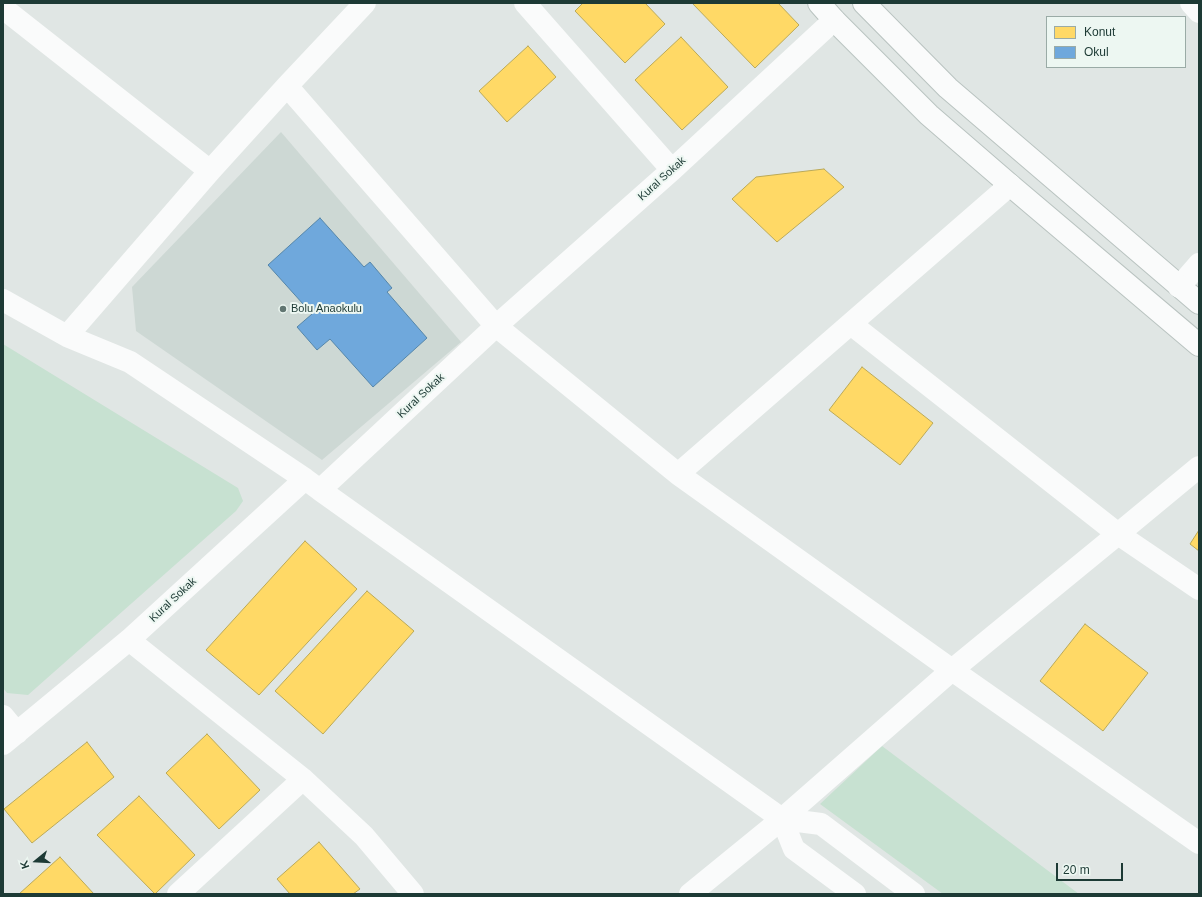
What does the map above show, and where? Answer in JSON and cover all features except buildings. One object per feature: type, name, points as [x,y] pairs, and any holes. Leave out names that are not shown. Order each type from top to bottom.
[{"type":"street","points":[[67,336],[210,171],[365,3]]},
{"type":"street","points":[[525,3],[672,170]]},
{"type":"street","points":[[819,3],[834,20],[929,114],[1010,185],[1199,345]]},
{"type":"street","points":[[1191,3],[1199,12]]},
{"type":"street","points":[[868,4],[948,88],[1199,303]]},
{"type":"street","points":[[3,8],[210,171]]},
{"type":"street","name":"Kural Sokak","points":[[10,739],[129,640],[496,326],[672,170],[834,20]]},
{"type":"street","points":[[287,86],[496,326],[678,474],[952,670],[1199,843]]},
{"type":"street","points":[[678,474],[1010,185]]},
{"type":"street","points":[[1179,287],[1199,264]]},
{"type":"street","points":[[3,300],[67,336],[130,362],[312,484],[782,819],[821,824],[914,894]]},
{"type":"street","points":[[851,324],[1118,534],[1199,590]]},
{"type":"street","points":[[690,894],[782,819],[952,670],[1199,467]]},
{"type":"street","points":[[129,640],[303,779],[364,836],[413,894]]},
{"type":"street","points":[[3,716],[10,739]]},
{"type":"street","points":[[178,894],[303,779]]},
{"type":"street","points":[[782,819],[794,849],[855,894]]},
{"type":"shaded area","name":"Bolu Anaokulu","points":[[281,132],[461,342],[322,460],[136,331],[132,287]]},
{"type":"green space","points":[[3,344],[238,488],[243,501],[236,511],[28,695],[7,693],[3,688]]},
{"type":"green space","points":[[882,746],[1079,894],[943,894],[820,804]]},
{"type":"place","name":"Bolu Anaokulu","points":[[283,309]]}]
